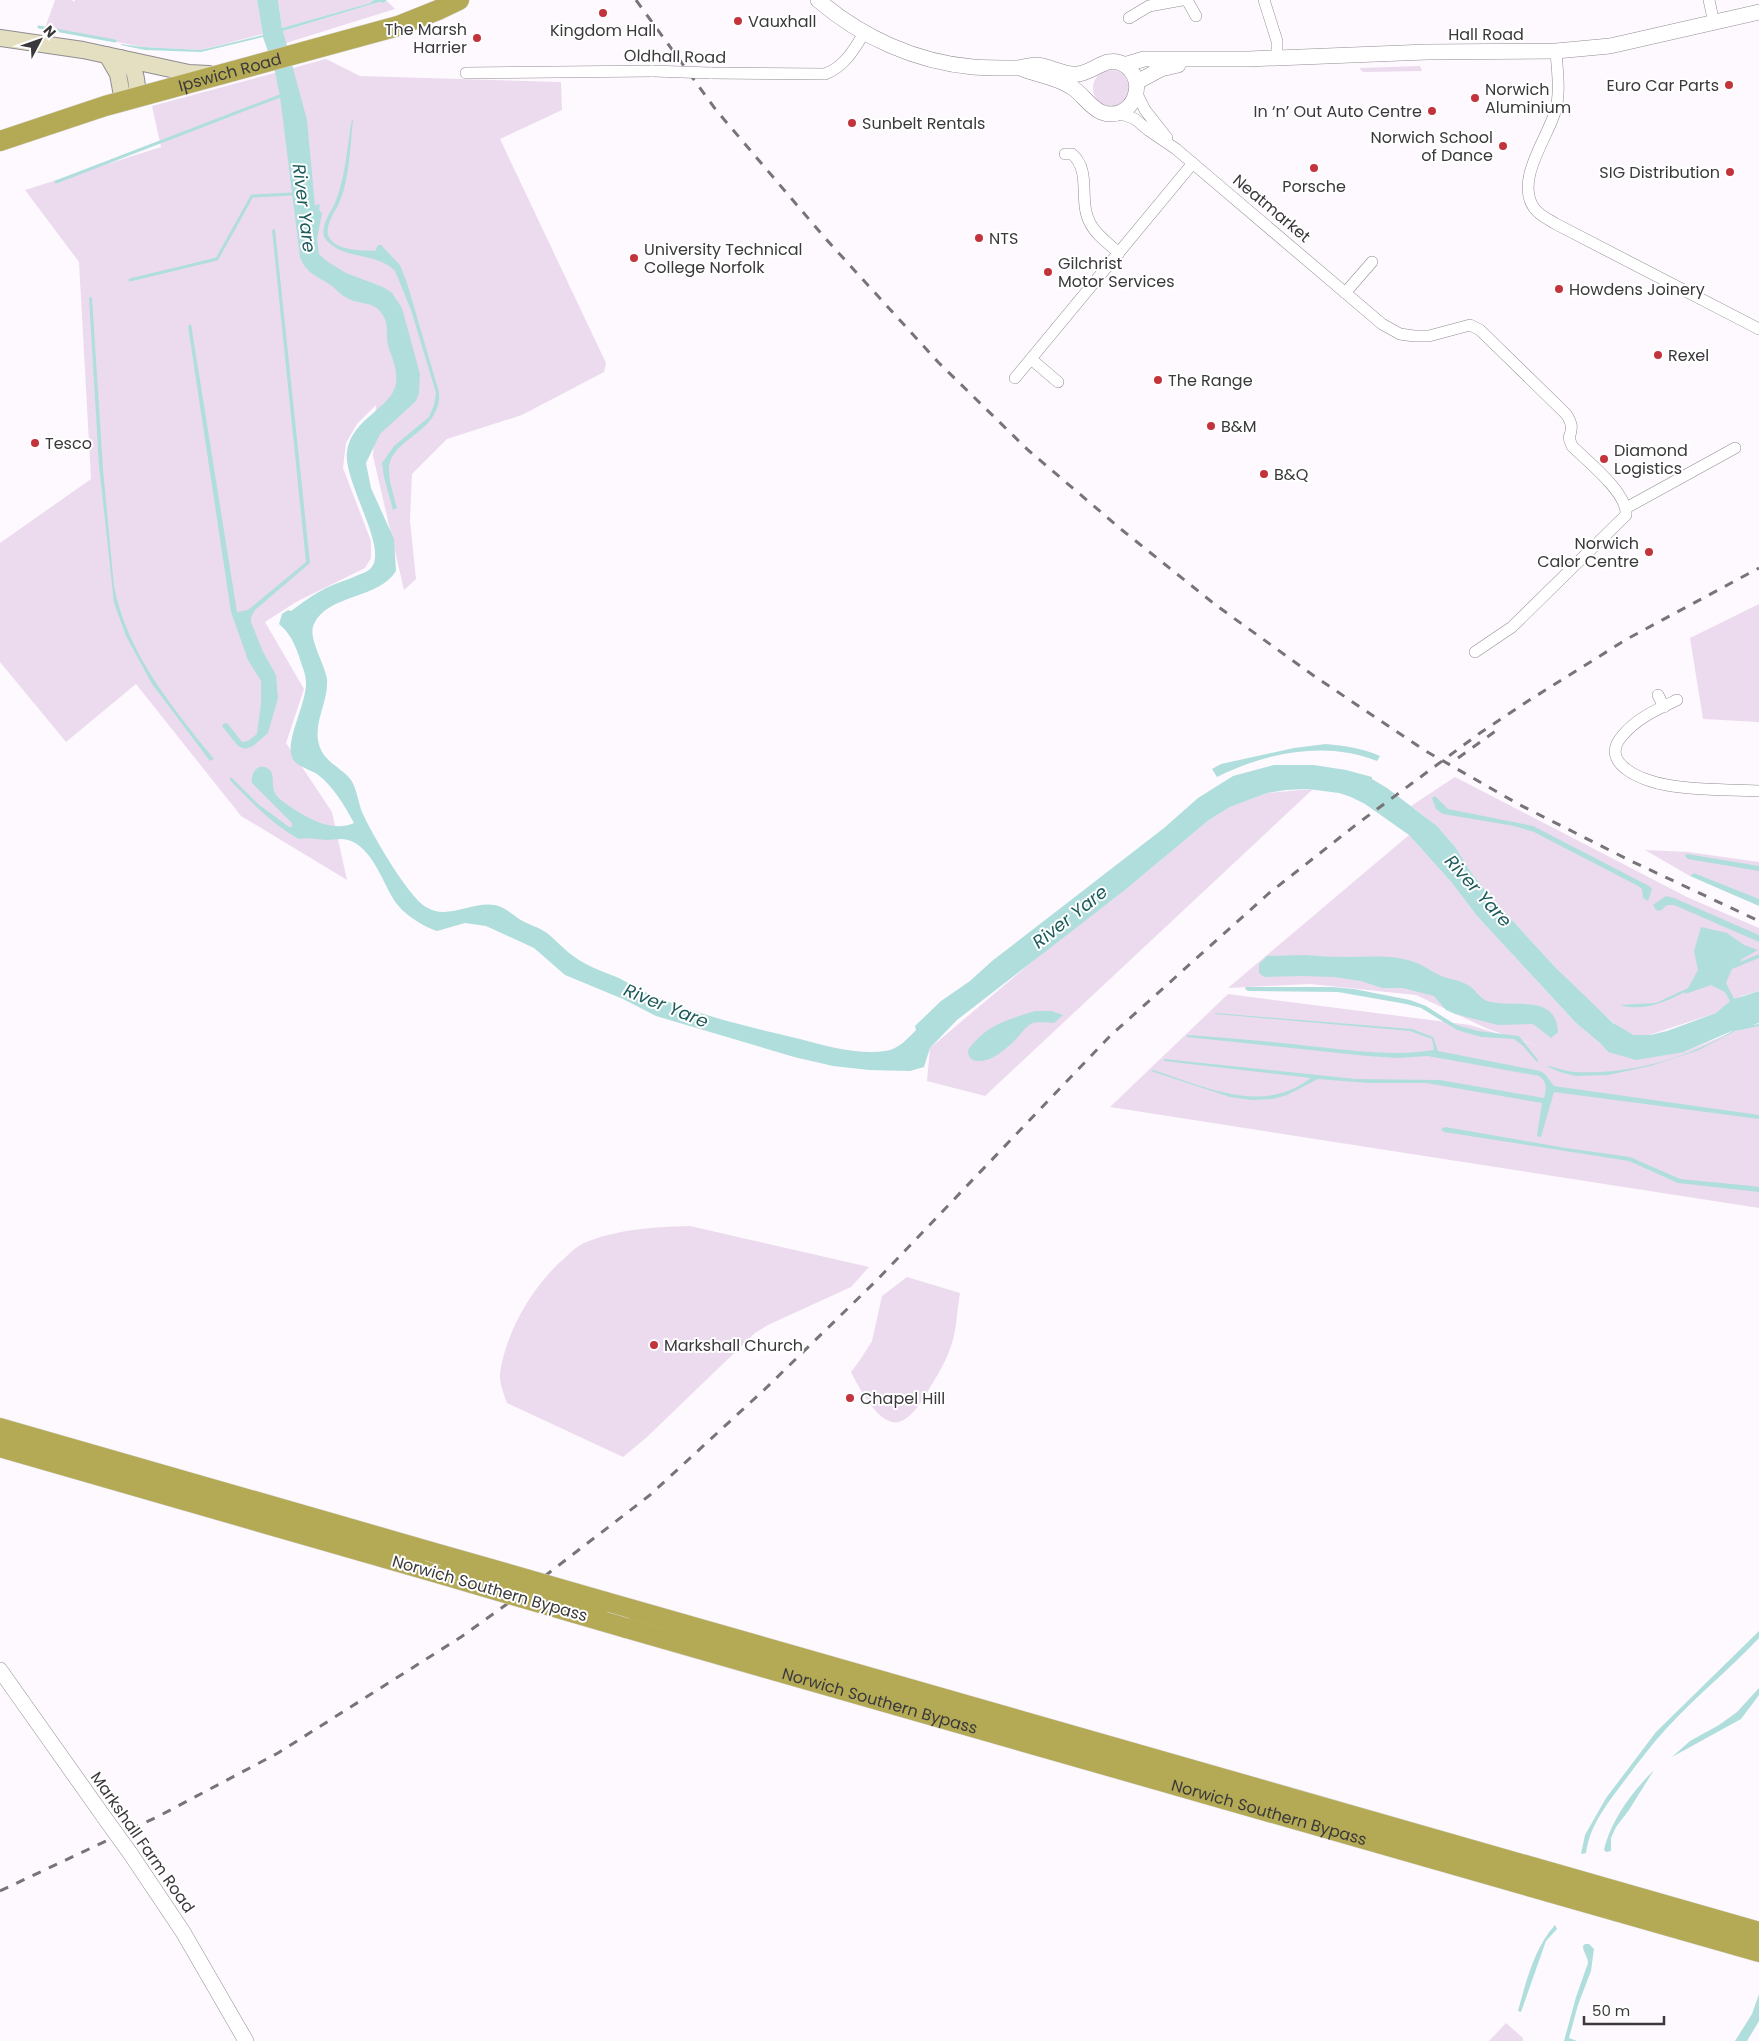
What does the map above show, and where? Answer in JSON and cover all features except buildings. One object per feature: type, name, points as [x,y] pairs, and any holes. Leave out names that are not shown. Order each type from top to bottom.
[{"type":"highway","name":"Ipswich Road","points":[[0,141],[131,99],[398,26],[459,0]]},
{"type":"highway","name":"Norwich Southern Bypass","points":[[0,1428],[606,1602],[1745,1935],[1759,1952]]},
{"type":"highway","name":"Norwich Southern Bypass","points":[[0,1447],[626,1628],[1745,1935]]},
{"type":"main road","points":[[0,38],[114,57],[189,73],[217,75]]},
{"type":"main road","points":[[114,57],[118,74],[131,99]]},
{"type":"street","name":"Hall Road","points":[[818,0],[840,19],[864,33],[915,55],[936,61],[973,66],[1020,68],[1038,65],[1076,74],[1092,71],[1107,62],[1115,61],[1124,65],[1144,59],[1556,50],[1610,46],[1759,12]]},
{"type":"street","points":[[1129,18],[1149,6],[1182,0]]},
{"type":"street","points":[[1187,0],[1196,16]]},
{"type":"street","points":[[1264,0],[1277,41],[1278,57]]},
{"type":"street","points":[[1709,0],[1714,23]]},
{"type":"street","name":"Oldhall Road","points":[[466,73],[653,71],[825,74],[834,71],[841,65],[853,51],[864,33]]},
{"type":"street","points":[[1556,50],[1558,76],[1556,111],[1530,172],[1527,187],[1535,209],[1542,216],[1556,224],[1759,330]]},
{"type":"street","name":"Hall Road","points":[[1020,68],[1072,87],[1093,107],[1102,112],[1119,113],[1134,102],[1137,88],[1161,69],[1209,59]]},
{"type":"street","points":[[1124,65],[1132,72],[1137,88]]},
{"type":"street","points":[[1087,101],[1085,83],[1092,71]]},
{"type":"street","name":"Neatmarket","points":[[1137,88],[1145,110],[1176,149]]},
{"type":"street","name":"Neatmarket","points":[[1119,113],[1135,119],[1176,149],[1382,324],[1400,334],[1414,336],[1429,336],[1470,325],[1480,330],[1566,414],[1573,430],[1569,438],[1572,446],[1618,493],[1626,508]]},
{"type":"street","points":[[1064,154],[1072,154],[1080,161],[1083,174],[1084,208],[1090,224],[1119,253]]},
{"type":"street","points":[[1015,378],[1193,163]]},
{"type":"street","points":[[1345,293],[1372,262]]},
{"type":"street","points":[[1031,359],[1058,382]]},
{"type":"street","points":[[1475,652],[1518,622],[1623,519],[1626,508],[1735,448]]},
{"type":"street","points":[[1658,695],[1664,707]]},
{"type":"street","points":[[1677,700],[1632,725],[1621,736],[1616,745],[1616,754],[1619,762],[1627,771],[1642,779],[1676,787],[1759,791]]},
{"type":"street","name":"Markshall Farm Road","points":[[0,1670],[179,1925],[246,2041]]},
{"type":"shaded area","points":[[55,0],[72,0],[74,2],[75,0],[257,0],[263,34],[201,50],[143,47],[45,28]]},
{"type":"shaded area","points":[[278,0],[374,0],[370,3],[282,28]]},
{"type":"shaded area","points":[[387,1],[395,9],[286,43],[283,31]]},
{"type":"shaded area","points":[[326,59],[360,76],[561,82],[562,110],[500,139],[606,363],[604,372],[522,415],[447,439],[412,474],[410,521],[416,579],[404,590],[373,456],[376,405],[357,424],[346,443],[343,468],[371,541],[371,558],[365,568],[296,602],[265,622],[304,689],[286,743],[332,812],[347,880],[241,816],[136,684],[66,742],[0,662],[0,543],[91,479],[79,262],[25,190],[161,147],[152,106]]},
{"type":"shaded area","points":[[1420,66],[1422,71],[1363,72],[1359,68]]},
{"type":"shaded area","points":[[1111,70],[1124,75],[1129,88],[1124,101],[1111,106],[1098,101],[1093,88],[1098,75]]},
{"type":"shaded area","points":[[1759,604],[1759,722],[1703,719],[1690,638]]},
{"type":"shaded area","points":[[1455,777],[1689,898],[1759,928],[1759,991],[1741,996],[1716,1013],[1649,1035],[1634,1035],[1616,1025],[1556,968],[1489,895],[1470,871],[1456,848],[1437,826],[1411,806]]},
{"type":"shaded area","points":[[1313,789],[985,1096],[927,1081],[930,1048],[1046,950],[1125,890],[1209,820],[1230,807],[1267,793]]},
{"type":"shaded area","points":[[1409,835],[1452,883],[1477,916],[1576,1023],[1608,1052],[1684,1052],[1738,1030],[1759,1025],[1759,1208],[1110,1107],[1228,994],[1470,1025],[1541,1047],[1488,1029],[1416,995],[1310,984],[1228,988]]},
{"type":"shaded area","points":[[1645,850],[1688,852],[1759,862],[1759,900],[1694,873],[1690,876]]},
{"type":"shaded area","points":[[690,1226],[869,1267],[851,1287],[768,1325],[755,1333],[647,1437],[623,1457],[507,1403],[500,1373],[508,1341],[523,1309],[543,1280],[555,1267],[582,1244],[608,1235],[662,1227]]},
{"type":"shaded area","points":[[907,1277],[960,1293],[954,1337],[942,1368],[916,1409],[904,1420],[891,1422],[877,1412],[870,1404],[851,1372],[872,1341],[882,1296]]},
{"type":"shaded area","points":[[1506,2023],[1523,2038],[1523,2041],[1489,2041]]},
{"type":"water","name":"River Yare","points":[[257,0],[278,0],[282,28],[370,3],[374,0],[387,0],[384,3],[379,2],[283,31],[307,120],[315,206],[320,205],[319,210],[322,214],[317,238],[319,254],[346,273],[383,287],[392,293],[402,308],[420,374],[419,393],[416,401],[380,434],[366,463],[371,488],[394,539],[396,571],[378,587],[330,607],[321,614],[312,629],[327,679],[327,688],[318,732],[321,750],[327,759],[351,780],[355,787],[362,812],[382,849],[409,890],[426,907],[444,912],[482,905],[501,907],[524,922],[547,933],[569,953],[584,963],[667,1001],[723,1020],[831,1047],[864,1052],[885,1051],[902,1043],[916,1030],[915,1026],[941,1001],[970,981],[992,961],[1164,828],[1198,798],[1233,776],[1274,765],[1314,765],[1346,770],[1372,777],[1372,779],[1437,826],[1456,848],[1470,871],[1489,895],[1556,968],[1613,1023],[1634,1035],[1650,1035],[1667,1031],[1716,1013],[1730,1001],[1725,992],[1711,985],[1685,994],[1685,992],[1654,1005],[1645,1007],[1620,1005],[1656,1003],[1688,988],[1698,970],[1694,951],[1701,927],[1727,933],[1744,945],[1758,950],[1740,962],[1759,954],[1759,958],[1732,969],[1726,983],[1734,999],[1759,991],[1759,1023],[1752,1025],[1759,1024],[1759,1026],[1735,1031],[1699,1050],[1650,1066],[1608,1075],[1576,1076],[1546,1066],[1576,1072],[1617,1071],[1658,1063],[1698,1049],[1734,1030],[1684,1052],[1636,1060],[1608,1052],[1576,1023],[1477,916],[1452,883],[1409,835],[1365,804],[1351,797],[1339,793],[1308,789],[1267,793],[1230,807],[1209,820],[1125,890],[957,1020],[930,1048],[924,1067],[910,1071],[869,1070],[833,1066],[794,1057],[656,1016],[623,999],[565,975],[534,948],[486,926],[465,923],[437,931],[413,918],[402,910],[394,900],[376,866],[364,850],[356,844],[343,839],[299,839],[271,820],[230,780],[231,777],[258,804],[289,827],[292,827],[292,823],[252,783],[252,775],[259,767],[266,767],[270,770],[277,797],[304,815],[329,825],[346,826],[354,823],[334,790],[317,774],[296,763],[292,757],[291,741],[303,700],[306,679],[293,643],[289,635],[279,624],[282,614],[288,610],[291,611],[326,588],[367,572],[373,565],[375,555],[373,542],[351,478],[347,464],[347,452],[350,440],[356,430],[388,400],[396,383],[394,364],[388,346],[386,322],[381,313],[373,306],[352,300],[343,295],[309,271],[300,257],[280,96],[275,72],[263,37],[201,52],[145,50],[121,45],[201,50],[263,35]]},
{"type":"water","points":[[352,119],[346,181],[340,201],[328,225],[328,236],[335,244],[352,249],[375,251],[378,245],[381,245],[400,265],[439,392],[438,406],[432,417],[397,450],[391,459],[389,475],[397,508],[393,510],[382,463],[394,446],[429,417],[436,393],[411,310],[395,271],[378,261],[339,250],[324,237],[325,222],[336,200],[342,181]]},
{"type":"water","points":[[275,229],[310,563],[255,610],[251,617],[251,622],[263,652],[276,675],[278,698],[268,733],[253,746],[245,749],[238,746],[222,726],[224,723],[228,724],[242,742],[248,741],[257,734],[261,703],[261,681],[248,660],[231,612],[188,326],[191,324],[237,612],[248,610],[306,562],[272,230]]},
{"type":"water","points":[[92,297],[103,469],[114,586],[120,611],[129,634],[153,678],[214,759],[210,761],[152,684],[126,636],[114,603],[99,465],[89,298]]},
{"type":"water","points":[[1326,744],[1360,749],[1380,756],[1377,761],[1337,751],[1296,752],[1255,761],[1217,777],[1212,769],[1221,764],[1294,748]]},
{"type":"water","points":[[1435,796],[1448,809],[1533,826],[1649,886],[1652,889],[1648,901],[1643,898],[1642,889],[1638,886],[1534,832],[1514,826],[1443,814],[1436,809],[1432,798]]},
{"type":"water","points":[[1687,854],[1759,866],[1759,871],[1688,859],[1685,856]]},
{"type":"water","points":[[1694,873],[1759,899],[1759,906],[1690,876]]},
{"type":"water","points":[[1666,896],[1759,935],[1759,942],[1674,905],[1667,905],[1660,911],[1656,910],[1653,905]]},
{"type":"water","points":[[1267,956],[1372,956],[1406,959],[1441,976],[1466,984],[1487,1001],[1542,1007],[1550,1011],[1558,1032],[1551,1038],[1533,1024],[1498,1025],[1455,1014],[1446,1010],[1434,996],[1403,988],[1382,988],[1361,981],[1334,977],[1264,977],[1259,973],[1259,964]]},
{"type":"water","points":[[1246,987],[1332,987],[1354,989],[1410,1000],[1426,1006],[1456,1025],[1478,1031],[1519,1036],[1538,1060],[1537,1062],[1514,1039],[1481,1037],[1457,1030],[1421,1008],[1406,1004],[1338,992],[1248,991],[1245,989]]},
{"type":"water","points":[[1035,1011],[1052,1011],[1063,1015],[1054,1023],[1040,1022],[1031,1024],[1006,1048],[987,1060],[977,1061],[970,1057],[968,1050],[990,1029],[998,1024]]},
{"type":"water","points":[[1215,1013],[1412,1029],[1433,1037],[1438,1051],[1540,1071],[1545,1074],[1554,1086],[1759,1115],[1759,1119],[1554,1092],[1541,1137],[1539,1137],[1537,1135],[1542,1103],[1426,1083],[1369,1083],[1318,1079],[1287,1095],[1273,1099],[1252,1100],[1230,1097],[1151,1071],[1153,1070],[1212,1090],[1253,1096],[1273,1095],[1292,1089],[1311,1078],[1164,1061],[1164,1059],[1356,1079],[1440,1080],[1544,1098],[1545,1083],[1539,1076],[1428,1056],[1398,1058],[1367,1056],[1187,1037],[1187,1035],[1233,1038],[1372,1052],[1403,1053],[1434,1050],[1432,1039],[1410,1031]]},
{"type":"water","points":[[1445,1127],[1630,1157],[1680,1179],[1759,1187],[1759,1192],[1678,1183],[1629,1161],[1444,1132],[1441,1129]]},
{"type":"water","points":[[1759,1631],[1759,1638],[1660,1735],[1606,1806],[1591,1833],[1586,1853],[1581,1854],[1585,1835],[1606,1798],[1656,1732]]},
{"type":"water","points":[[1759,1688],[1759,1695],[1741,1719],[1672,1757],[1690,1741],[1719,1725],[1737,1712]]},
{"type":"water","points":[[1654,1770],[1616,1827],[1611,1838],[1611,1851],[1606,1852],[1604,1850],[1607,1839],[1617,1817],[1630,1797]]},
{"type":"water","points":[[1555,1925],[1557,1929],[1546,1941],[1521,2012],[1518,2011],[1536,1955],[1541,1944]]},
{"type":"water","points":[[1585,1944],[1589,1944],[1594,1949],[1591,1971],[1578,2005],[1569,2038],[1577,2041],[1564,2041],[1588,1963],[1583,1948]]},
{"type":"water","points":[[1759,1994],[1759,2021],[1747,2041],[1735,2041],[1752,2014]]},
{"type":"waterway","points":[[39,27],[115,41]]},
{"type":"waterway","points":[[56,182],[280,96]]},
{"type":"waterway","name":"River Yare","points":[[130,280],[217,259],[252,196],[292,194]]},
{"type":"railway","points":[[636,0],[716,110],[825,238],[938,362],[1028,450],[1122,530],[1217,606],[1317,678],[1424,750],[1520,805],[1631,861],[1759,921]]},
{"type":"railway","points":[[0,1891],[159,1816],[278,1753],[461,1637],[528,1589],[650,1495],[765,1389],[877,1280],[1110,1036],[1268,894],[1357,824],[1480,733],[1528,701],[1627,639],[1759,568]]},
{"type":"railway","points":[[1458,758],[1497,730]]},
{"type":"place","name":"Kingdom Hall","points":[[603,13]]},
{"type":"place","name":"Vauxhall","points":[[738,21]]},
{"type":"place","name":"The Marsh Harrier","points":[[477,38]]},
{"type":"place","name":"Euro Car Parts","points":[[1729,85]]},
{"type":"place","name":"Norwich Aluminium","points":[[1475,98]]},
{"type":"place","name":"In ‘n’ Out Auto Centre","points":[[1432,111]]},
{"type":"place","name":"Sunbelt Rentals","points":[[852,123]]},
{"type":"place","name":"Norwich School of Dance","points":[[1503,146]]},
{"type":"place","name":"Porsche","points":[[1314,168]]},
{"type":"place","name":"SIG Distribution","points":[[1730,172]]},
{"type":"place","name":"NTS","points":[[979,238]]},
{"type":"place","name":"University Technical College Norfolk","points":[[634,258]]},
{"type":"place","name":"Gilchrist Motor Services","points":[[1048,272]]},
{"type":"place","name":"Howdens Joinery","points":[[1559,289]]},
{"type":"place","name":"Rexel","points":[[1658,355]]},
{"type":"place","name":"The Range","points":[[1158,380]]},
{"type":"place","name":"B&M","points":[[1211,426]]},
{"type":"place","name":"Tesco","points":[[35,443]]},
{"type":"place","name":"Diamond Logistics","points":[[1604,459]]},
{"type":"place","name":"B&Q","points":[[1264,474]]},
{"type":"place","name":"Norwich Calor Centre","points":[[1649,552]]},
{"type":"place","name":"Markshall Church","points":[[654,1345]]},
{"type":"place","name":"Chapel Hill","points":[[850,1398]]}]
